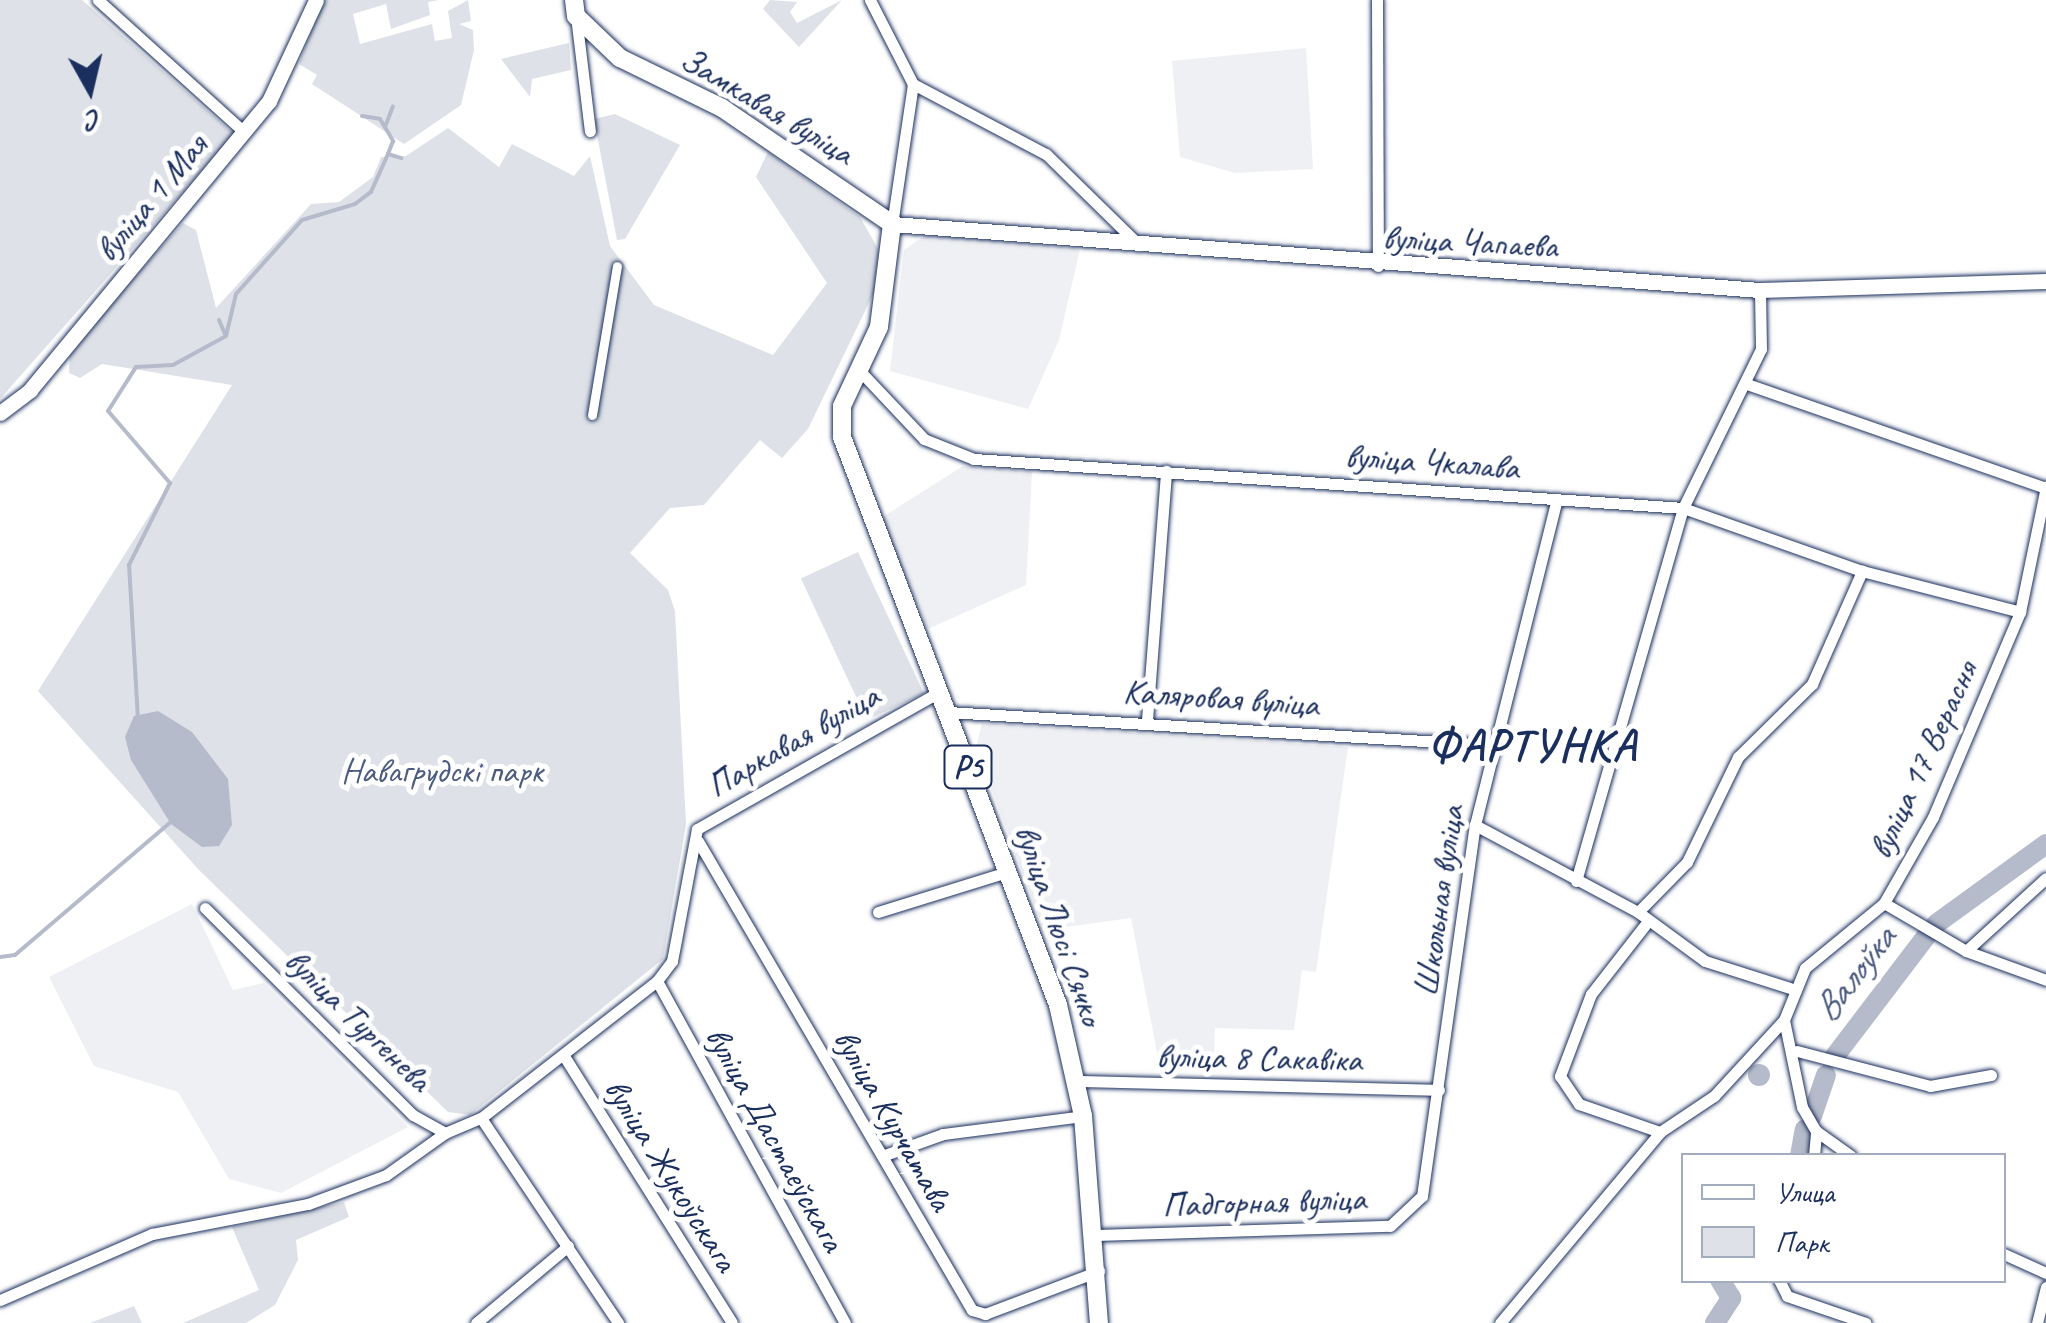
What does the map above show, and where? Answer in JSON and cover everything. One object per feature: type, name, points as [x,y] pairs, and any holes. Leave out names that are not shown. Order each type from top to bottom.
[{"type":"main road","name":"Замкавая вуліца","points":[[575,8],[620,58],[722,108],[892,224]]},
{"type":"main road","name":"вуліца Люсі Сячко","points":[[892,224],[879,327],[842,406],[852,477],[948,712],[1007,872],[1076,1081],[1100,1271],[1098,1323]]},
{"type":"street","points":[[98,0],[244,132]]},
{"type":"street","name":"вуліца 1 Мая","points":[[0,413],[30,390],[285,80],[316,0]]},
{"type":"street","points":[[870,0],[913,84],[1046,154],[1140,246]]},
{"type":"street","points":[[1377,0],[1378,268]]},
{"type":"street","points":[[575,8],[590,131]]},
{"type":"street","points":[[892,224],[913,84]]},
{"type":"street","name":"вуліца Чапаева","points":[[892,224],[1378,268],[1760,290],[2046,281]]},
{"type":"street","points":[[592,415],[617,266]]},
{"type":"street","points":[[1576,881],[1682,508],[1747,384],[1761,349],[1760,290]]},
{"type":"street","name":"вуліца Чкалава","points":[[859,370],[892,411],[946,450],[1003,463],[1682,508],[1862,571],[2020,612]]},
{"type":"street","points":[[1747,384],[2046,488]]},
{"type":"street","points":[[1147,720],[1166,472]]},
{"type":"street","name":"вуліца 17 Верасня","points":[[1790,988],[1884,903],[1933,816],[2020,612],[2046,488]]},
{"type":"street","name":"Школьная вуліца","points":[[1422,1196],[1475,825],[1491,745],[1557,499]]},
{"type":"street","points":[[1638,912],[1687,862],[1738,757],[1812,684],[1862,571]]},
{"type":"street","name":"Паркавая вуліца","points":[[481,1118],[657,981],[672,961],[698,841],[697,829],[939,692]]},
{"type":"street","name":"Каляровая вуліца","points":[[948,712],[1147,720],[1491,745]]},
{"type":"street","points":[[1475,825],[1638,912],[1645,925],[1704,961],[1790,988],[1784,1020],[1714,1096],[1660,1132],[1500,1323]]},
{"type":"street","name":"вуліца Курчатава","points":[[698,841],[972,1310],[985,1314],[1100,1271]]},
{"type":"street","points":[[878,912],[1007,872]]},
{"type":"street","points":[[1966,951],[2046,878]]},
{"type":"street","points":[[1884,903],[1966,951],[2046,980]]},
{"type":"street","name":"вуліца Тургенева","points":[[205,908],[413,1115],[444,1133],[481,1118]]},
{"type":"street","points":[[1645,925],[1591,994],[1560,1076],[1578,1104],[1660,1132]]},
{"type":"street","name":"вуліца Дастаеўскага","points":[[657,981],[845,1323]]},
{"type":"street","points":[[1784,1020],[1797,1051],[1802,1107],[1816,1131],[1848,1153]]},
{"type":"street","points":[[1797,1051],[1930,1086],[1991,1075]]},
{"type":"street","name":"вуліца Жукоўскага","points":[[564,1056],[732,1323]]},
{"type":"street","name":"вуліца 8 Сакавіка","points":[[1076,1081],[1439,1090]]},
{"type":"street","points":[[882,1156],[943,1134],[1082,1116]]},
{"type":"street","points":[[481,1118],[618,1323]]},
{"type":"street","points":[[1814,1153],[1816,1131]]},
{"type":"street","points":[[0,1300],[152,1234],[308,1204],[371,1181],[444,1133]]},
{"type":"street","name":"Падгорная вуліца","points":[[1096,1235],[1390,1226],[1422,1196]]},
{"type":"street","points":[[476,1323],[568,1246]]},
{"type":"street","points":[[2006,1255],[2046,1273]]},
{"type":"street","points":[[1781,1283],[1786,1296],[1866,1323]]},
{"type":"street","points":[[2037,1323],[2046,1287]]},
{"type":"shaded area","points":[[1306,48],[1313,169],[1235,173],[1180,157],[1172,61]]},
{"type":"shaded area","points":[[927,234],[1080,249],[1059,340],[1028,409],[890,371],[904,250]]},
{"type":"shaded area","points":[[963,466],[1032,472],[1026,585],[928,629],[881,518]]},
{"type":"shaded area","points":[[982,723],[1348,747],[1316,972],[1302,970],[1294,1030],[1215,1028],[1214,1062],[1161,1073],[1131,918],[1044,930],[976,747]]},
{"type":"shaded area","points":[[192,904],[233,990],[264,983],[408,1127],[281,1193],[229,1179],[178,1092],[94,1066],[49,977]]},
{"type":"green space","points":[[0,0],[82,0],[234,134],[0,399]]},
{"type":"green space","points":[[323,0],[439,0],[428,2],[430,15],[391,29],[386,4],[353,14],[360,44],[432,24],[435,41],[452,38],[448,11],[468,0],[471,21],[459,24],[473,30],[474,50],[461,105],[404,144],[312,84],[317,75],[299,64]]},
{"type":"green space","points":[[770,0],[797,2],[790,12],[797,23],[842,0],[799,47],[763,9]]},
{"type":"green space","points":[[569,43],[571,70],[532,79],[530,97],[501,59]]},
{"type":"green space","points":[[615,114],[680,145],[625,239],[617,240],[594,119]]},
{"type":"green space","name":"Навагрудскі парк","points":[[448,128],[499,167],[512,144],[574,176],[590,156],[610,246],[654,305],[773,355],[827,283],[756,177],[768,152],[860,217],[881,254],[880,280],[808,429],[782,458],[760,440],[704,505],[670,508],[630,553],[668,590],[675,611],[686,824],[663,959],[470,1115],[448,1112],[199,870],[38,691],[232,385],[102,364],[80,378],[69,373],[70,349],[183,223],[196,230],[216,308],[311,204],[339,202],[373,177],[381,157],[406,156]]},
{"type":"green space","points":[[858,552],[924,693],[867,720],[801,579]]},
{"type":"green space","points":[[344,1202],[349,1217],[296,1240],[298,1260],[275,1305],[246,1323],[183,1323],[259,1290],[232,1227]]},
{"type":"green space","points":[[134,1306],[142,1323],[90,1323]]},
{"type":"water","points":[[158,711],[192,732],[228,779],[232,825],[219,846],[202,847],[171,824],[131,760],[125,737],[134,716]]},
{"type":"water","points":[[1759,1064],[1767,1067],[1767,1083],[1759,1086],[1751,1083],[1748,1075],[1751,1067]]},
{"type":"waterway","points":[[385,127],[393,106]]},
{"type":"waterway","points":[[362,116],[380,119],[393,141],[388,154]]},
{"type":"waterway","points":[[138,720],[129,565],[170,483],[108,411],[136,367],[173,365],[226,336],[236,294],[302,220],[355,204],[371,192],[388,154],[401,158]]},
{"type":"waterway","points":[[219,320],[225,334]]},
{"type":"waterway","points":[[0,957],[15,955],[172,821]]},
{"type":"waterway","name":"Валоўка","points":[[1936,924],[2046,844]]},
{"type":"waterway","name":"Валоўка","points":[[1835,1056],[1928,934]]},
{"type":"waterway","name":"Валоўка","points":[[1812,1116],[1826,1075]]},
{"type":"waterway","name":"Валоўка","points":[[1801,1153],[1805,1129]]},
{"type":"waterway","name":"Валоўка","points":[[1715,1323],[1731,1298],[1722,1283]]},
{"type":"district","name":"ФАРТУНКА","points":[[1533,746]]}]
